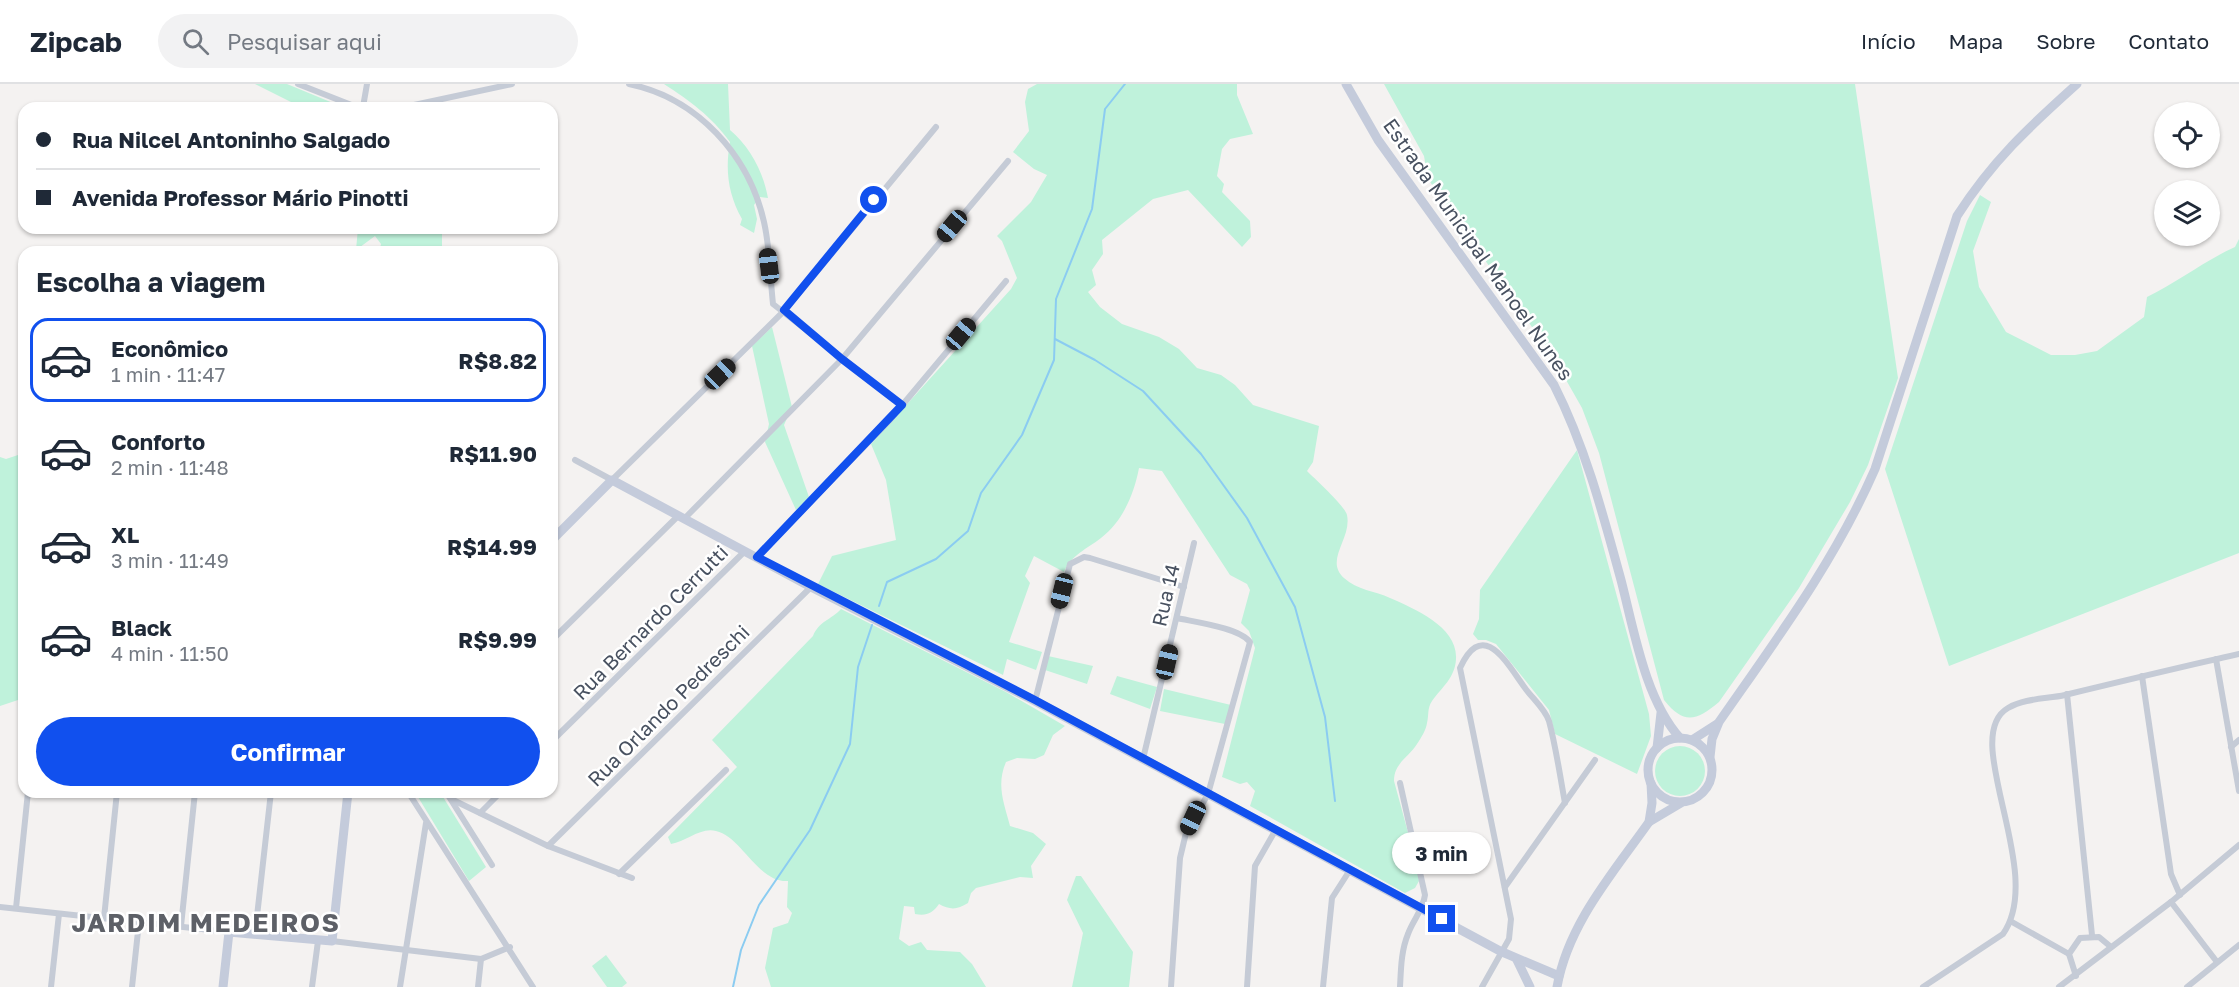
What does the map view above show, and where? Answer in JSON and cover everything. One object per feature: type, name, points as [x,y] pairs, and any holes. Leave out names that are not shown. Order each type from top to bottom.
[{"type":"street","points":[[298,84],[349,102]]},
{"type":"street","points":[[366,84],[366,102]]},
{"type":"street","points":[[428,102],[512,84]]},
{"type":"street","points":[[629,84],[677,102],[703,119],[727,144],[750,182],[764,222],[773,304],[784,310],[902,405]]},
{"type":"street","name":"Estrada Municipal Manoel Nunes","points":[[1346,84],[1378,140],[1538,360],[1569,415],[1597,499],[1641,655],[1661,713],[1680,738]]},
{"type":"street","points":[[1557,987],[1569,945],[1580,923],[1649,822],[1681,803],[1693,800],[1707,787],[1712,770],[1710,758],[1712,739],[1719,722],[1808,594],[1858,507],[1875,469],[1957,216],[1981,179],[2010,145],[2077,84]]},
{"type":"street","points":[[558,534],[784,310],[936,127]]},
{"type":"street","points":[[558,634],[681,518],[842,359],[1008,161]]},
{"type":"street","points":[[757,557],[902,405],[1005,281]]},
{"type":"street","points":[[575,460],[811,587],[1035,700],[1517,960],[1559,976]]},
{"type":"street","name":"Rua 14","points":[[1143,759],[1194,543]]},
{"type":"street","name":"Rua Bernardo Cerrutti","points":[[558,735],[745,551]]},
{"type":"street","points":[[1035,700],[1068,569],[1074,561],[1084,557],[1090,558],[1184,587]]},
{"type":"street","name":"Rua Orlando Pedreschi","points":[[548,846],[811,587]]},
{"type":"street","points":[[1171,987],[1180,858],[1186,833],[1208,794],[1250,648],[1246,636],[1177,618]]},
{"type":"street","points":[[1482,987],[1511,931],[1505,887],[1460,668],[1470,650],[1476,646],[1486,645],[1500,653],[1549,719],[1565,803]]},
{"type":"street","points":[[1923,987],[2003,934],[2012,922],[2016,903],[2017,876],[1995,773],[1990,736],[1996,719],[2006,709],[2021,702],[2067,694],[2239,654]]},
{"type":"street","points":[[2216,659],[2239,791]]},
{"type":"street","points":[[2142,676],[2171,874],[2180,895]]},
{"type":"street","points":[[2067,694],[2092,935],[2111,948]]},
{"type":"street","name":"Estrada Municipal Manoel Nunes","points":[[1657,748],[1661,713]]},
{"type":"street","points":[[1692,740],[1719,722]]},
{"type":"street","points":[[1649,822],[1652,803],[1648,771],[1650,759],[1657,748],[1667,741],[1680,738],[1692,740],[1702,747],[1710,758]]},
{"type":"street","points":[[2231,747],[2239,741]]},
{"type":"street","points":[[1505,887],[1595,760]]},
{"type":"street","points":[[619,874],[726,770]]},
{"type":"street","points":[[1400,783],[1424,882],[1423,908],[1414,921],[1404,944],[1400,987]]},
{"type":"street","points":[[1651,783],[1658,794],[1668,800],[1681,803]]},
{"type":"street","points":[[16,908],[27,798]]},
{"type":"street","points":[[104,918],[116,798]]},
{"type":"street","points":[[181,926],[194,798]]},
{"type":"street","points":[[255,934],[270,798]]},
{"type":"street","points":[[332,941],[347,798]]},
{"type":"street","points":[[412,798],[510,947],[533,987]]},
{"type":"street","points":[[480,813],[495,798]]},
{"type":"street","points":[[451,799],[548,846],[632,878]]},
{"type":"street","points":[[451,799],[492,865]]},
{"type":"street","points":[[400,987],[404,950],[408,944],[426,822]]},
{"type":"street","points":[[1247,987],[1255,866],[1275,831]]},
{"type":"street","points":[[2059,987],[2180,895],[2239,845]]},
{"type":"street","points":[[1323,987],[1332,898],[1350,870]]},
{"type":"street","points":[[2171,902],[2217,962]]},
{"type":"street","points":[[0,907],[332,941],[481,959],[510,947]]},
{"type":"street","points":[[51,987],[58,914]]},
{"type":"street","points":[[132,987],[139,922]]},
{"type":"street","points":[[2012,922],[2069,954]]},
{"type":"street","points":[[223,987],[229,932]]},
{"type":"street","points":[[2076,976],[2069,954],[2074,942],[2092,935]]},
{"type":"street","points":[[312,987],[318,941]]},
{"type":"street","points":[[2187,987],[2239,945]]},
{"type":"street","points":[[478,987],[481,959]]},
{"type":"street","points":[[1517,960],[1530,987]]},
{"type":"green space","points":[[255,84],[287,84],[330,102],[291,102]]},
{"type":"green space","points":[[664,84],[728,84],[730,130],[755,160],[768,198],[760,197],[754,205],[757,219],[754,233],[740,225],[742,219],[731,191],[728,172],[730,142],[700,110]]},
{"type":"green space","points":[[1037,84],[1237,84],[1237,95],[1253,134],[1230,139],[1222,149],[1217,176],[1224,184],[1222,192],[1250,221],[1251,237],[1242,247],[1188,190],[1153,199],[1102,240],[1103,254],[1092,270],[1096,285],[1088,292],[1100,307],[1122,324],[1159,337],[1179,349],[1197,368],[1221,375],[1235,385],[1253,405],[1319,426],[1313,462],[1307,471],[1336,499],[1347,515],[1346,532],[1337,556],[1339,571],[1344,578],[1355,585],[1390,598],[1422,614],[1443,629],[1450,638],[1455,648],[1456,659],[1453,672],[1430,704],[1422,737],[1399,765],[1395,775],[1394,781],[1418,869],[1419,881],[1415,888],[1405,893],[1250,806],[1255,791],[1247,782],[1240,784],[1222,777],[1255,648],[1249,631],[1241,623],[1250,590],[1247,584],[1230,575],[1162,471],[1139,468],[1131,497],[1116,524],[1075,557],[1064,572],[1034,556],[1025,576],[1030,583],[1009,642],[1042,652],[1036,670],[1007,659],[1003,675],[818,584],[832,556],[896,540],[886,480],[871,444],[1011,289],[1017,278],[1002,241],[997,236],[1031,202],[1047,175],[1034,169],[1013,152],[1029,131],[1025,102],[1028,89]]},
{"type":"green space","points":[[1384,84],[1855,84],[1898,378],[1868,465],[1850,502],[1799,588],[1719,702],[1704,713],[1690,718],[1684,717],[1664,700],[1599,453],[1582,408],[1553,357],[1428,179],[1424,156]]},
{"type":"green space","points":[[1980,195],[1991,202],[1973,251],[1979,287],[2006,332],[2051,355],[2075,355],[2097,351],[2144,317],[2147,297],[2235,247],[2239,239],[2239,553],[1949,666],[1885,469],[1967,221]]},
{"type":"green space","points":[[357,234],[442,234],[442,246],[380,246],[375,236],[361,246],[356,246]]},
{"type":"green space","points":[[772,327],[792,407],[784,425],[809,497],[796,510],[765,442],[769,424],[752,346]]},
{"type":"green space","points":[[1577,450],[1649,714],[1651,736],[1637,774],[1555,734],[1549,710],[1496,644],[1478,640],[1473,634],[1479,619],[1480,590]]},
{"type":"green space","points":[[18,455],[18,700],[0,706],[0,457],[6,459]]},
{"type":"green space","points":[[841,609],[1006,692],[1065,726],[1053,735],[1044,755],[1035,759],[1017,758],[1006,762],[1003,770],[1001,786],[1003,802],[1010,826],[1033,833],[1046,844],[1031,866],[1033,878],[1020,877],[976,888],[971,893],[968,903],[957,908],[939,904],[928,914],[922,915],[915,914],[914,907],[904,906],[899,939],[909,946],[921,942],[927,950],[960,952],[972,964],[986,987],[771,987],[765,968],[773,928],[788,923],[792,913],[787,907],[788,881],[777,880],[768,875],[734,841],[716,831],[704,831],[671,844],[668,837],[737,767],[712,740],[813,636],[818,627]]},
{"type":"green space","points":[[1048,656],[1093,666],[1087,684],[1045,670]]},
{"type":"green space","points":[[1117,676],[1157,687],[1150,709],[1110,694]]},
{"type":"green space","points":[[1164,689],[1231,705],[1225,724],[1160,711]]},
{"type":"green space","points":[[1680,746],[1698,753],[1705,771],[1698,789],[1680,796],[1662,789],[1655,771],[1662,753]]},
{"type":"green space","points":[[419,798],[444,798],[486,867],[469,881]]},
{"type":"green space","points":[[1076,876],[1081,876],[1133,952],[1129,987],[1072,987],[1083,933],[1067,900]]},
{"type":"green space","points":[[606,955],[627,983],[622,987],[607,987],[592,966]]},
{"type":"waterway","points":[[879,606],[887,582],[936,559],[968,531],[981,493],[1022,435],[1054,360],[1056,299],[1092,209],[1105,109],[1125,84]]},
{"type":"waterway","points":[[1055,339],[1095,360],[1143,391],[1201,454],[1247,518],[1295,607],[1325,717],[1335,801]]},
{"type":"waterway","points":[[733,987],[741,950],[759,905],[810,830],[850,744],[858,667],[872,625]]},
{"type":"district","name":"JARDIM MEDEIROS","points":[[206,922]]},
{"type":"route","points":[[874,200],[784,310],[902,405],[757,557],[811,587],[1035,700],[1442,919]]}]
